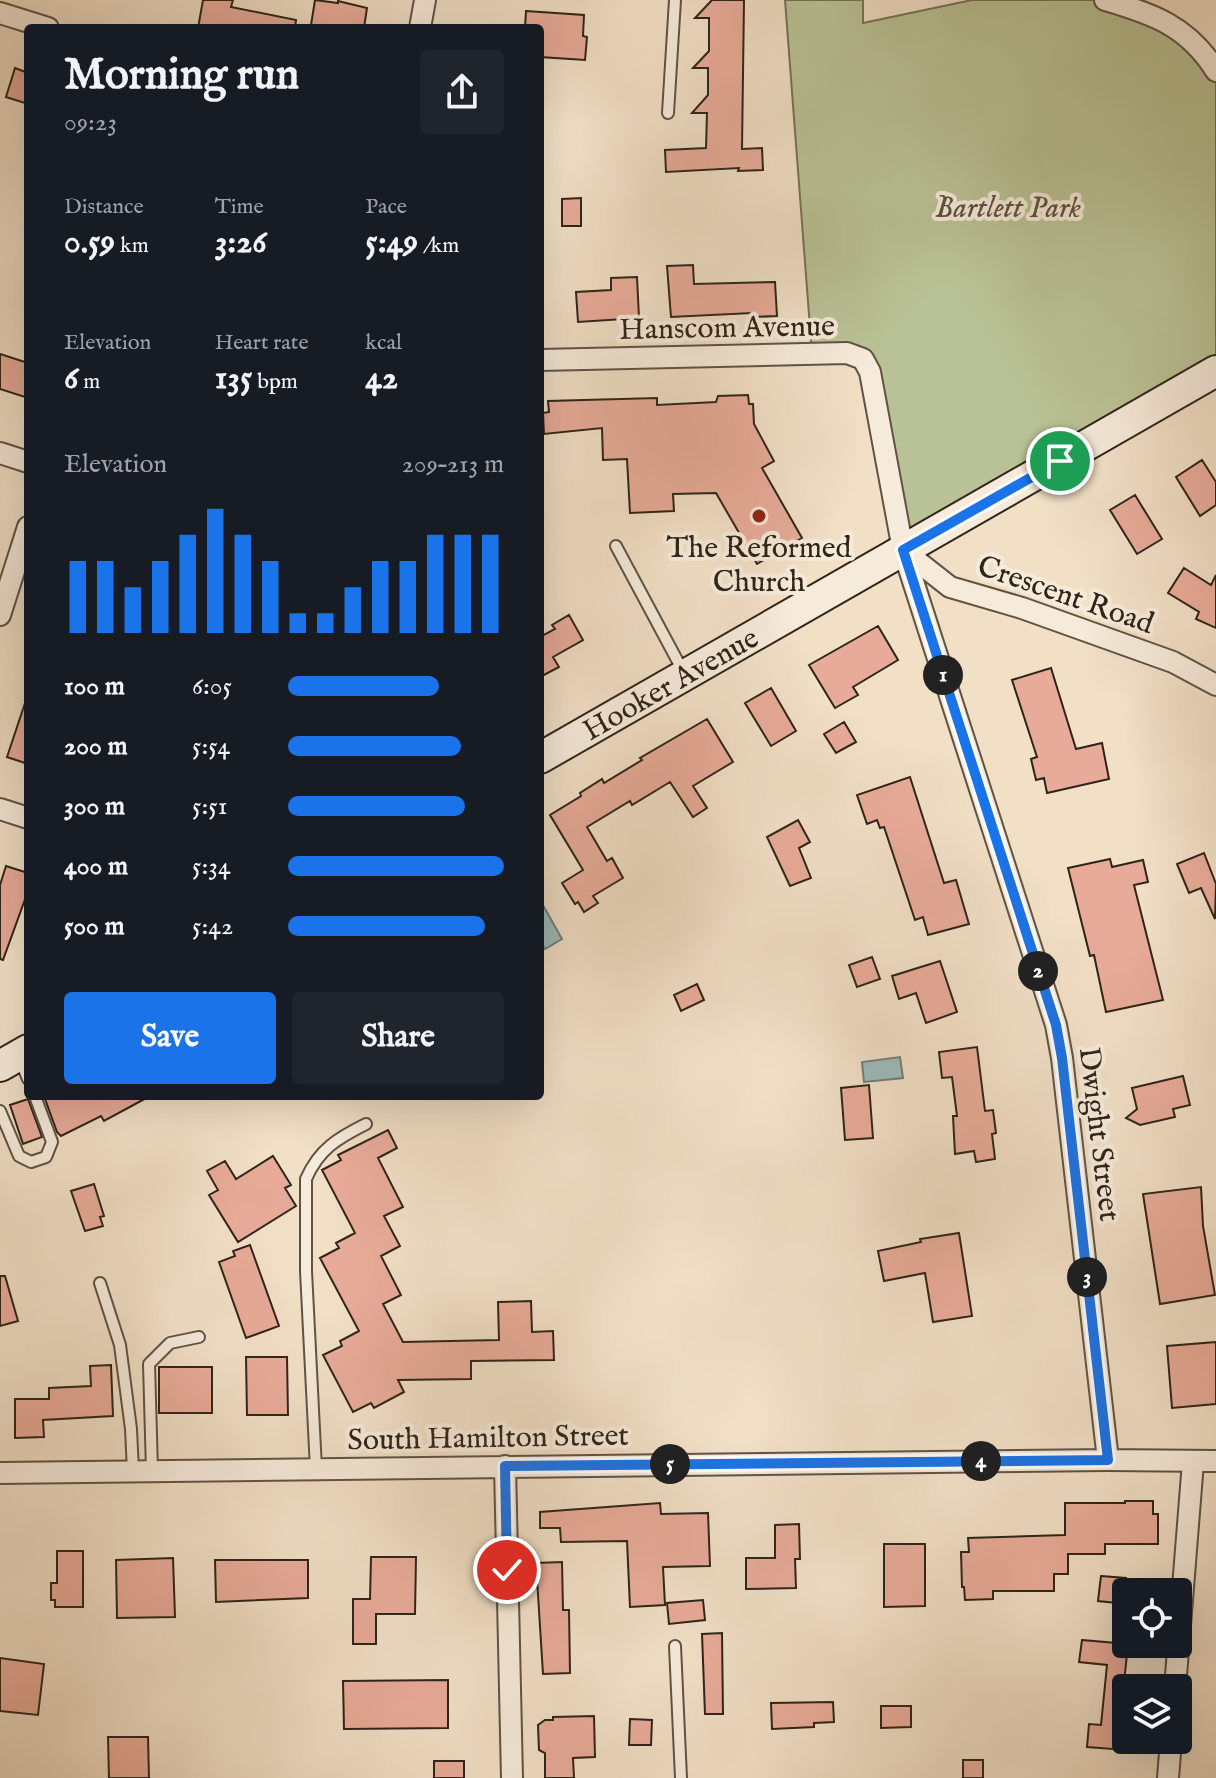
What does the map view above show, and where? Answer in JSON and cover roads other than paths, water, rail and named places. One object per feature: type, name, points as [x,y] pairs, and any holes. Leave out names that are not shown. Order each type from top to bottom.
[{"type":"street","points":[[421,24],[425,0]]},
{"type":"street","points":[[1105,0],[1167,21],[1191,39],[1216,71]]},
{"type":"street","points":[[0,13],[35,24]]},
{"type":"street","name":"Hanscom Avenue","points":[[544,360],[847,353],[863,359],[870,372],[903,550]]},
{"type":"street","name":"Hooker Avenue","points":[[544,756],[1216,371]]},
{"type":"street","points":[[0,453],[24,461]]},
{"type":"street","points":[[0,615],[24,540]]},
{"type":"street","name":"Crescent Road","points":[[903,550],[950,587],[1022,608],[1173,662],[1213,680]]},
{"type":"street","name":"Dwight Street","points":[[903,550],[1056,1025],[1108,1460]]},
{"type":"street","points":[[0,809],[24,817]]},
{"type":"street","name":"South Hamilton Street","points":[[0,1473],[1216,1461]]},
{"type":"street","points":[[1176,1674],[1193,1462]]},
{"type":"street","points":[[505,1466],[512,1778]]},
{"type":"street","points":[[1168,1778],[1170,1754]]},
{"type":"lane","points":[[668,113],[675,0]]},
{"type":"lane","points":[[616,546],[685,675]]},
{"type":"lane","points":[[0,1111],[19,1156],[31,1162],[46,1157],[52,1142],[36,1100]]},
{"type":"lane","points":[[316,1469],[306,1271],[306,1179],[311,1167],[335,1139],[366,1124]]},
{"type":"lane","points":[[100,1283],[120,1345],[131,1429],[143,1471]]},
{"type":"lane","points":[[143,1471],[149,1364],[170,1343],[199,1337]]},
{"type":"lane","points":[[675,1646],[681,1778]]},
{"type":"water","points":[[544,907],[562,939],[544,947]]},
{"type":"water","points":[[900,1057],[903,1078],[864,1082],[862,1062]]},
{"type":"place","name":"The Reformed Church","points":[[759,516]]},
{"type":"park label","name":"Bartlett Park","points":[[1008,207]]}]
